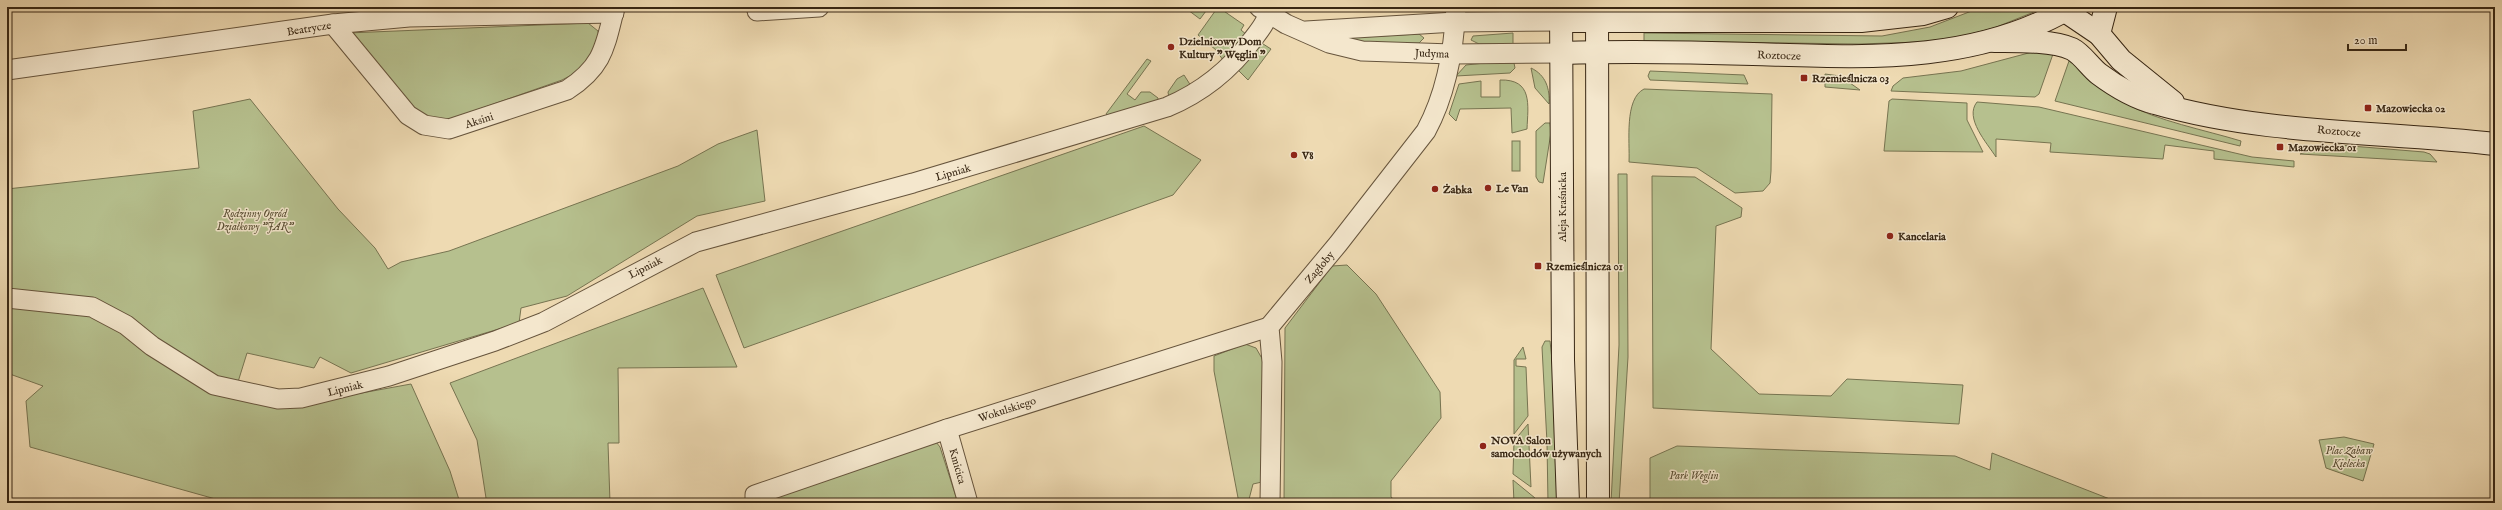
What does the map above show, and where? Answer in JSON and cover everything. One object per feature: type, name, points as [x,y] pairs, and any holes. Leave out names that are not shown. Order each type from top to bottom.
[{"type":"street","points":[[757,11],[820,7]]},
{"type":"street","points":[[1562,14],[1861,21],[1923,14],[1947,7]]},
{"type":"street","points":[[2099,34],[2106,7]]},
{"type":"street","points":[[2065,8],[2072,49]]},
{"type":"street","name":"Roztocze","points":[[1994,41],[2065,8],[2099,34],[2130,68],[2184,110]]},
{"type":"street","name":"Judyma","points":[[1266,9],[1286,24],[1306,31],[1329,44],[1362,51],[1452,54],[1562,53]]},
{"type":"street","name":"Lipniak","points":[[7,298],[92,307],[126,325],[152,346],[214,385],[278,399],[301,398],[333,391],[419,367],[544,322],[696,242],[920,181],[1167,107],[1188,98],[1230,67],[1259,31],[1266,9]]},
{"type":"street","name":"Aksini","points":[[333,24],[408,115],[424,125],[449,129],[567,90],[578,83],[588,74],[604,52],[615,10]]},
{"type":"street","name":"Beatrycze","points":[[7,70],[333,24],[416,17],[615,10]]},
{"type":"street","name":"Judyma","points":[[1306,31],[1456,15],[1562,14]]},
{"type":"street","name":"Aleja Kraśnicka","points":[[1562,14],[1563,345],[1568,503]]},
{"type":"street","points":[[1597,14],[1598,503]]},
{"type":"street","name":"Zagłoby","points":[[1269,327],[1338,244],[1422,137],[1434,118],[1452,54],[1456,15]]},
{"type":"street","name":"Roztocze","points":[[1562,53],[1639,51],[1880,57],[1924,54],[1994,41],[2037,42],[2072,49],[2099,74],[2126,91],[2154,103],[2184,110],[2276,126],[2495,144]]},
{"type":"street","points":[[1269,327],[1272,362],[1270,503]]},
{"type":"street","name":"Wokulskiego","points":[[755,503],[755,495],[947,429],[1269,327]]},
{"type":"street","name":"Kmicica","points":[[947,429],[968,503]]},
{"type":"green space","points":[[1184,7],[1209,7],[1200,19]]},
{"type":"green space","points":[[1218,7],[1244,25],[1241,30],[1247,35],[1225,63],[1216,50],[1198,35]]},
{"type":"green space","points":[[1982,7],[2044,8],[1994,28],[1955,38],[1919,42],[1859,44],[1644,41],[1644,33],[1882,36],[1930,27]]},
{"type":"green space","points":[[1467,8],[1509,9],[1513,12],[1472,13]]},
{"type":"green space","points":[[588,23],[598,31],[599,42],[583,69],[562,80],[448,120],[418,117],[348,33]]},
{"type":"green space","points":[[1513,33],[1513,44],[1479,44],[1471,40],[1473,36]]},
{"type":"green space","points":[[1419,34],[1424,38],[1419,43],[1346,43],[1343,38]]},
{"type":"green space","points":[[1260,42],[1271,49],[1248,80],[1238,70]]},
{"type":"green space","points":[[2036,51],[2053,54],[2039,94],[2035,97],[1891,91],[1893,86],[1903,78],[1961,71]]},
{"type":"green space","points":[[1147,59],[1151,61],[1127,94],[1135,100],[1141,92],[1150,92],[1158,98],[1158,102],[1110,117],[1106,114]]},
{"type":"green space","points":[[2069,61],[2110,94],[2125,103],[2166,120],[2241,141],[2240,146],[2055,101]]},
{"type":"green space","points":[[1485,63],[1514,63],[1515,68],[1510,73],[1456,76],[1466,65]]},
{"type":"green space","points":[[1531,68],[1540,74],[1546,83],[1549,93],[1549,104],[1535,88]]},
{"type":"green space","points":[[1650,71],[1744,75],[1748,84],[1650,80],[1648,76]]},
{"type":"green space","points":[[1825,74],[1840,76],[1860,90],[1825,87]]},
{"type":"green space","points":[[1184,75],[1191,86],[1169,98],[1168,92],[1177,79]]},
{"type":"green space","points":[[1500,80],[1511,81],[1518,84],[1523,89],[1528,103],[1527,129],[1512,133],[1511,108],[1460,109],[1456,121],[1449,114],[1459,84],[1481,81],[1481,97],[1500,97]]},
{"type":"green space","points":[[1644,89],[1772,94],[1770,183],[1763,191],[1735,193],[1697,168],[1629,162],[1629,122],[1631,111],[1633,102],[1638,94]]},
{"type":"green space","name":"Rodzinny Ogród Działkowy \"JAR\"","points":[[250,99],[338,209],[375,248],[388,269],[401,262],[449,251],[678,166],[718,144],[757,130],[765,201],[697,216],[567,296],[521,308],[519,323],[351,373],[320,357],[314,368],[247,353],[233,398],[301,404],[411,384],[450,471],[460,503],[218,503],[219,500],[30,447],[26,401],[43,386],[7,373],[7,189],[199,168],[193,111]]},
{"type":"green space","points":[[1892,99],[1967,103],[1967,120],[1983,152],[1884,151],[1889,101]]},
{"type":"green space","points":[[1977,102],[2039,107],[2252,157],[2294,161],[2294,167],[2214,159],[2214,151],[2165,145],[2163,159],[2050,152],[2051,143],[1996,139],[1996,157],[1975,123],[1973,115]]},
{"type":"green space","points":[[1545,123],[1550,123],[1551,132],[1543,183],[1539,182],[1536,177],[1536,131]]},
{"type":"green space","points":[[1144,126],[1201,160],[1173,195],[744,348],[716,275]]},
{"type":"green space","points":[[1512,141],[1520,141],[1520,171],[1512,171]]},
{"type":"green space","points":[[2339,145],[2424,152],[2430,154],[2437,162],[2300,154],[2323,146]]},
{"type":"green space","points":[[1618,174],[1627,174],[1628,357],[1619,503],[1611,503],[1619,345]]},
{"type":"green space","points":[[1652,176],[1695,177],[1742,208],[1741,217],[1716,226],[1711,349],[1759,394],[1831,396],[1847,379],[1963,385],[1959,424],[1653,408]]},
{"type":"green space","points":[[1347,265],[1376,294],[1440,392],[1441,418],[1391,481],[1391,497],[1398,503],[1284,503],[1285,328],[1332,266]]},
{"type":"green space","points":[[703,288],[737,367],[618,368],[619,443],[608,443],[610,503],[489,503],[486,498],[477,440],[450,383]]},
{"type":"green space","points":[[1545,341],[1550,341],[1554,379],[1557,503],[1548,503],[1547,443],[1542,347]]},
{"type":"green space","points":[[1245,344],[1256,348],[1264,362],[1262,482],[1253,484],[1248,503],[1239,503],[1214,371],[1214,356]]},
{"type":"green space","points":[[1523,347],[1526,359],[1516,359],[1516,366],[1526,367],[1528,416],[1514,434],[1514,360]]},
{"type":"green space","points":[[1528,424],[1531,487],[1513,474],[1514,441]]},
{"type":"green space","name":"Plac Zabaw Kielecka","points":[[2344,437],[2374,444],[2363,481],[2326,468],[2319,440]]},
{"type":"green space","points":[[936,442],[940,447],[958,503],[768,503],[775,498]]},
{"type":"green space","name":"Park Weglin","points":[[1677,446],[1955,456],[1990,470],[1992,453],[2120,503],[1650,503],[1650,458]]},
{"type":"green space","points":[[1513,480],[1535,498],[1535,503],[1514,503]]},
{"type":"place","name":"Dzielnicowy Dom Kultury \" Węglin \"","points":[[1171,47]]},
{"type":"place","name":"Rzemieślnicza 03","points":[[1804,78]]},
{"type":"place","name":"Mazowiecka 02","points":[[2368,108]]},
{"type":"place","name":"Mazowiecka 01","points":[[2280,147]]},
{"type":"place","name":"V8","points":[[1294,155]]},
{"type":"place","name":"Le Van","points":[[1488,188]]},
{"type":"place","name":"Żabka","points":[[1435,189]]},
{"type":"place","name":"Kancelaria","points":[[1890,236]]},
{"type":"place","name":"Rzemieślnicza 01","points":[[1538,266]]},
{"type":"place","name":"NOVA Salon samochodów używanych","points":[[1483,446]]}]
